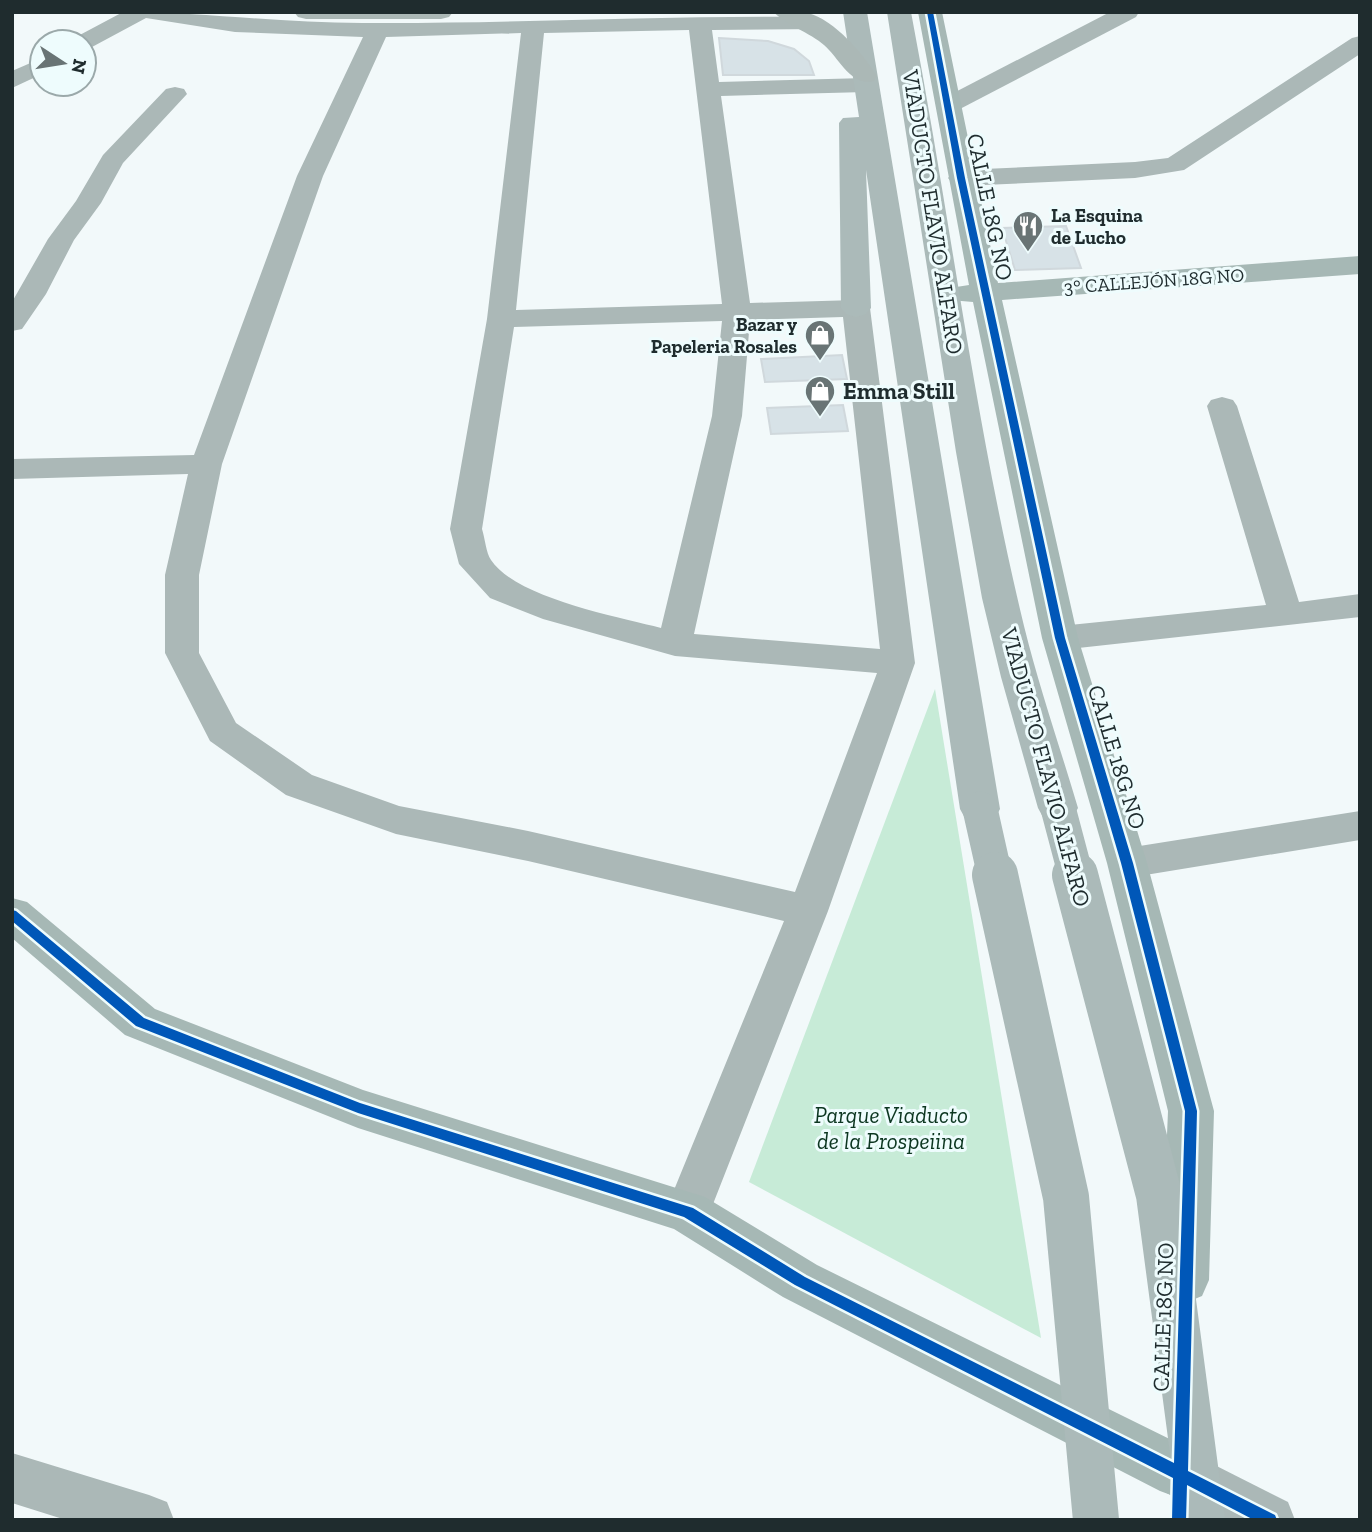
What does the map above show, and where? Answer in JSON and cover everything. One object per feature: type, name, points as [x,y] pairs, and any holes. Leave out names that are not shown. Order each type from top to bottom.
[{"type":"highway","points":[[306,12],[441,12]]},
{"type":"highway","points":[[786,12],[829,34],[866,85]]},
{"type":"main road","name":"VIADUCTO FLAVIO ALFARO","points":[[855,12],[980,809],[1066,1197],[1096,1520]]},
{"type":"main road","name":"VIADUCTO FLAVIO ALFARO","points":[[899,12],[1000,601],[1058,808],[1159,1195],[1202,1520]]},
{"type":"main road","points":[[856,308],[851,109],[866,85]]},
{"type":"street","points":[[98,35],[139,12]]},
{"type":"street","points":[[149,12],[235,26],[306,31],[699,22],[814,24]]},
{"type":"street","name":"CALLE 18G NO","points":[[930,12],[961,178],[1060,638],[1127,863],[1191,1111],[1179,1496]]},
{"type":"street","points":[[948,105],[1128,12]]},
{"type":"street","points":[[675,644],[727,416],[737,310],[699,22]]},
{"type":"street","points":[[533,26],[501,319],[466,528],[475,564],[502,590],[555,611],[675,644],[898,663]]},
{"type":"street","points":[[377,31],[310,176],[206,464],[182,575],[182,653],[223,732],[299,785],[396,820],[528,846],[808,911]]},
{"type":"street","points":[[961,178],[1135,170],[1175,165],[1360,43]]},
{"type":"street","points":[[12,82],[28,73]]},
{"type":"street","points":[[709,89],[866,85]]},
{"type":"street","points":[[12,323],[32,293],[61,239],[88,203],[112,160],[175,94]]},
{"type":"street","name":"3° CALLEJÓN 18G NO","points":[[947,295],[1360,265]]},
{"type":"street","points":[[501,319],[856,308],[898,663],[808,911],[688,1212]]},
{"type":"street","points":[[1222,406],[1286,615]]},
{"type":"street","points":[[12,469],[206,464]]},
{"type":"street","points":[[1060,638],[1360,605]]},
{"type":"street","points":[[1127,863],[1360,825]]},
{"type":"street","points":[[12,914],[140,1022],[358,1108],[688,1212],[800,1281],[1179,1496],[1270,1520]]},
{"type":"street","points":[[12,1478],[149,1520]]},
{"type":"green space","name":"Parque Viaducto de la Prospeiina","points":[[935,689],[1041,1338],[749,1182]]},
{"type":"building","points":[[719,38],[768,41],[794,49],[809,61],[814,75],[723,75]]},
{"type":"building","points":[[1066,226],[1081,268],[1015,270],[1002,228]]},
{"type":"building","points":[[842,355],[847,379],[765,382],[761,359]]},
{"type":"building","points":[[843,405],[848,431],[771,434],[767,408]]},
{"type":"cycle path","points":[[930,12],[961,178],[1060,638],[1127,863],[1191,1111],[1179,1520]]},
{"type":"cycle path","points":[[12,914],[140,1022],[358,1108],[688,1212],[800,1281],[1270,1520]]},
{"type":"place","name":"La Esquina de Lucho","points":[[1028,253]]},
{"type":"place","name":"Bazar y Papeleria Rosales","points":[[820,362]]},
{"type":"place","name":"Emma Still","points":[[820,418]]}]
